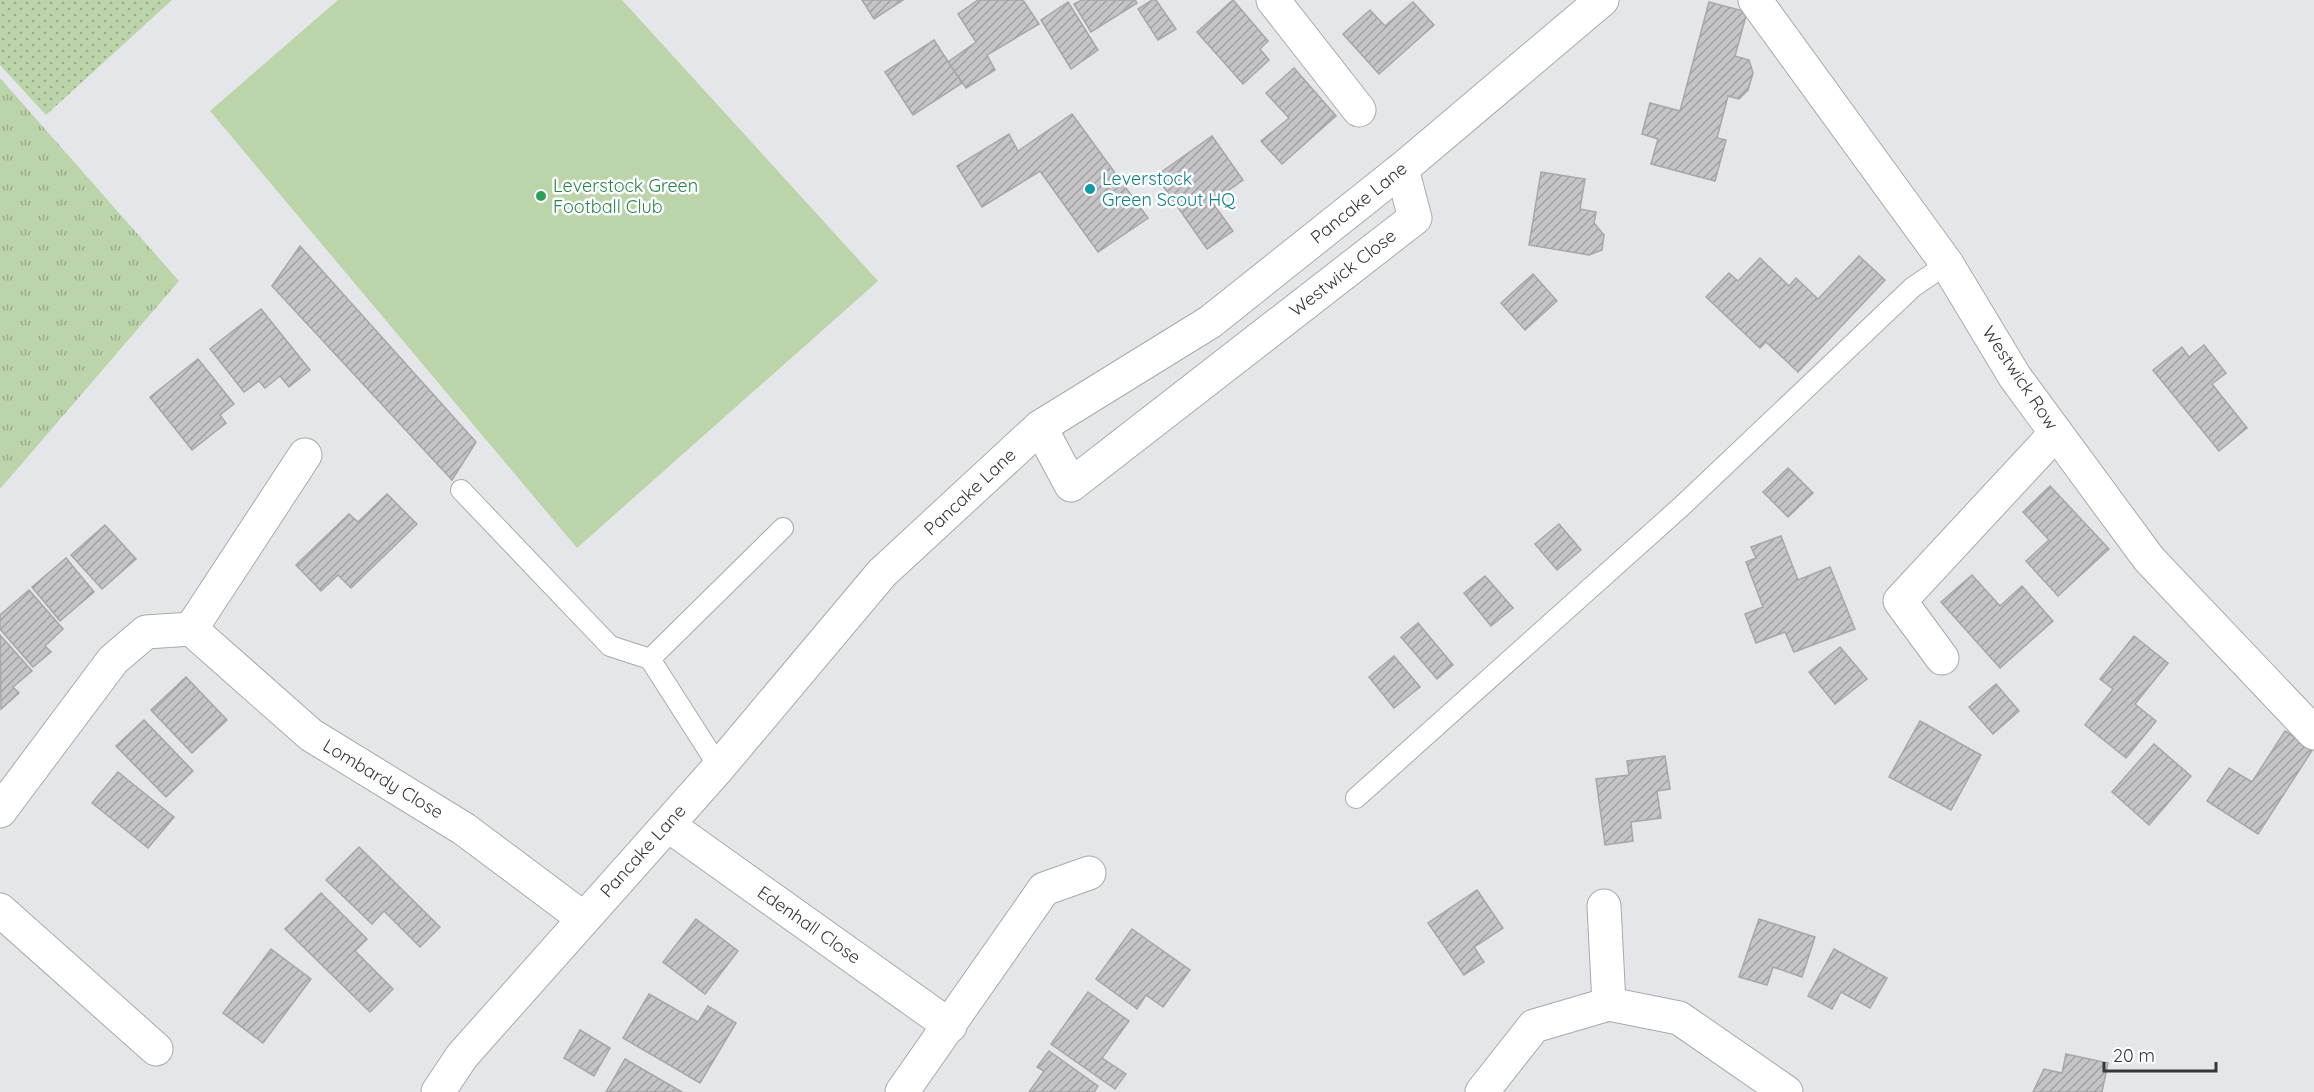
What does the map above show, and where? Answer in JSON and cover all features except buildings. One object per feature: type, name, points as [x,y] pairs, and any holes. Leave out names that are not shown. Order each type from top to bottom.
[{"type":"street","points":[[1273,0],[1359,110]]},
{"type":"street","name":"Pancake Lane","points":[[438,1092],[462,1056],[719,767],[882,573],[1040,427],[1210,322],[1402,169],[1602,0]]},
{"type":"street","name":"Westwick Row","points":[[1755,0],[1947,264],[2015,377],[2149,559],[2314,733]]},
{"type":"street","name":"Westwick Close","points":[[1040,427],[1071,485],[1414,218],[1402,169]]},
{"type":"street","points":[[1210,322],[1232,359]]},
{"type":"street","points":[[1942,658],[1900,601],[2056,433]]},
{"type":"street","points":[[0,811],[113,660],[146,632],[191,629],[306,455]]},
{"type":"street","name":"Lombardy Close","points":[[191,629],[311,735],[464,829],[583,918]]},
{"type":"street","name":"Edenhall Close","points":[[668,825],[950,1026]]},
{"type":"street","points":[[902,1092],[1044,889],[1089,873]]},
{"type":"street","points":[[1604,906],[1609,1004]]},
{"type":"street","points":[[0,910],[156,1049]]},
{"type":"street","points":[[1482,1092],[1534,1026],[1609,1004],[1679,1018],[1786,1092]]},
{"type":"lane","points":[[1356,798],[1683,505],[1913,287],[1947,264]]},
{"type":"lane","points":[[461,490],[610,646],[650,659],[719,767]]},
{"type":"lane","points":[[650,659],[783,528]]},
{"type":"green space","points":[[0,0],[172,0],[46,115],[0,65]]},
{"type":"green space","name":"Leverstock Green Football Club","points":[[338,0],[622,0],[878,281],[577,548],[210,111]]},
{"type":"green space","points":[[0,78],[179,281],[0,489]]},
{"type":"place","name":"Leverstock Green Scout HQ","points":[[1090,189]]},
{"type":"place","name":"Leverstock Green Football Club","points":[[541,196]]}]
